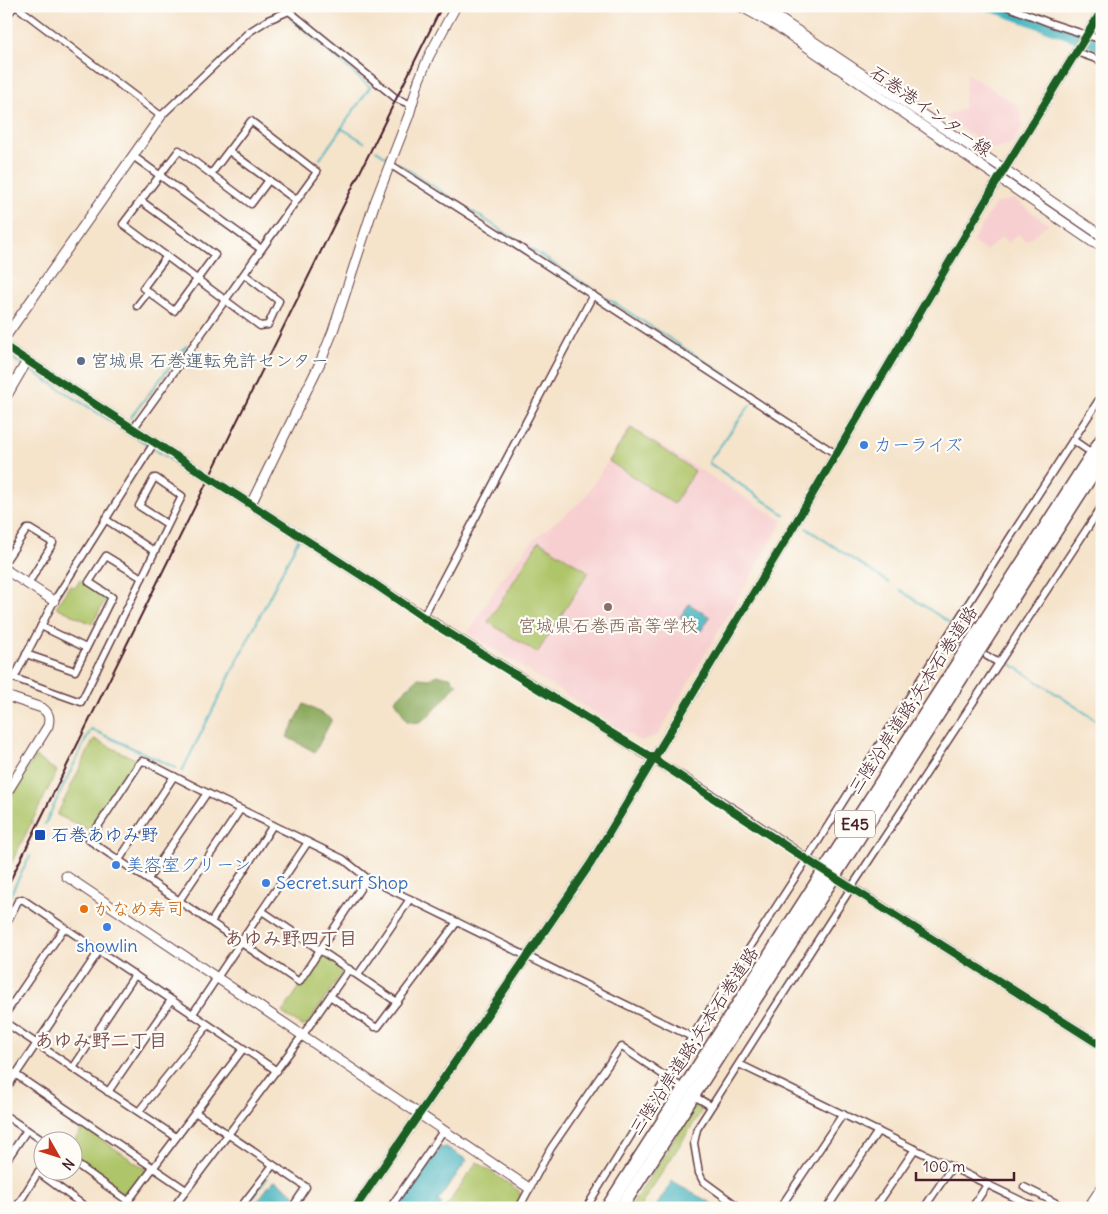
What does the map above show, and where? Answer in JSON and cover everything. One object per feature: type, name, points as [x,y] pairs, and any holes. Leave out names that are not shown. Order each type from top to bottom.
[{"type":"highway","points":[[6,12],[11,6]]},
{"type":"highway","name":"三陸沿岸道路;矢本石巻道路","points":[[607,1208],[1102,439]]},
{"type":"highway","name":"三陸沿岸道路;矢本石巻道路","points":[[621,1208],[1102,460]]},
{"type":"street","points":[[16,6],[161,116]]},
{"type":"street","points":[[251,504],[320,363],[333,331],[374,204],[391,165],[420,80],[430,56],[456,6]]},
{"type":"street","name":"石巻港インター線","points":[[740,6],[778,26],[1094,243],[1102,244]]},
{"type":"street","name":"石巻港インター線","points":[[756,6],[780,19],[1102,236]]},
{"type":"street","points":[[1006,6],[1086,36],[1102,40]]},
{"type":"street","points":[[6,336],[161,116],[250,32],[268,20],[291,9],[396,99],[412,105]]},
{"type":"street","points":[[355,1208],[582,876],[836,454],[1004,169],[1102,10]]},
{"type":"street","points":[[1076,52],[1102,61]]},
{"type":"street","points":[[133,429],[317,172],[251,121],[211,174]]},
{"type":"street","points":[[244,274],[280,301],[268,325],[260,326],[123,224],[179,150],[251,204],[269,180]]},
{"type":"street","points":[[229,151],[296,200]]},
{"type":"street","points":[[133,156],[262,249]]},
{"type":"street","points":[[391,165],[836,454]]},
{"type":"street","points":[[141,200],[214,255],[174,311],[143,288],[167,256]]},
{"type":"street","points":[[137,306],[148,292]]},
{"type":"street","points":[[423,617],[593,296]]},
{"type":"street","points":[[6,347],[423,617],[654,758],[818,867]]},
{"type":"street","points":[[6,397],[27,361]]},
{"type":"street","points":[[586,1208],[692,1037],[807,860],[1102,396]]},
{"type":"street","points":[[1073,440],[1086,449]]},
{"type":"street","points":[[154,443],[54,601],[14,678],[81,702],[182,496],[154,478],[139,506],[167,524]]},
{"type":"street","points":[[740,1208],[706,1184],[699,1173],[694,1139],[697,1128],[851,888],[1102,506]]},
{"type":"street","points":[[106,519],[154,551]]},
{"type":"street","points":[[6,560],[27,529],[53,544],[28,584]]},
{"type":"street","points":[[26,654],[75,671],[112,597],[90,582],[106,556],[142,578]]},
{"type":"street","points":[[6,570],[54,601]]},
{"type":"street","points":[[41,626],[86,648]]},
{"type":"street","points":[[952,632],[962,640]]},
{"type":"street","points":[[987,656],[999,663]]},
{"type":"street","points":[[6,696],[42,708],[46,711],[50,720],[6,794]]},
{"type":"street","points":[[367,878],[299,982],[90,840],[134,772],[142,761],[146,762],[240,810],[343,859],[367,878],[692,1037]]},
{"type":"street","points":[[119,860],[174,776]]},
{"type":"street","points":[[148,879],[207,793]]},
{"type":"street","points":[[180,901],[240,810]]},
{"type":"street","points":[[211,922],[273,825]]},
{"type":"street","points":[[192,1014],[308,842]]},
{"type":"street","points":[[66,876],[529,1188]]},
{"type":"street","points":[[839,880],[1102,1046]]},
{"type":"street","points":[[6,924],[18,901],[22,899],[277,1071]]},
{"type":"street","points":[[358,974],[410,899]]},
{"type":"street","points":[[262,911],[397,1002]]},
{"type":"street","points":[[330,996],[378,1027],[456,922]]},
{"type":"street","points":[[6,1013],[64,928]]},
{"type":"street","points":[[6,1089],[99,951]]},
{"type":"street","points":[[173,1208],[277,1071],[349,969]]},
{"type":"street","points":[[73,1068],[135,975]]},
{"type":"street","points":[[108,1092],[171,1000]]},
{"type":"street","points":[[6,1024],[176,1137]]},
{"type":"street","points":[[139,1111],[208,1025]]},
{"type":"street","points":[[519,1208],[551,1148],[619,1049],[622,1047],[678,1085]]},
{"type":"street","points":[[123,1208],[243,1049]]},
{"type":"street","points":[[739,1064],[952,1167],[987,1186],[1036,1208]]},
{"type":"street","points":[[6,1068],[186,1190]]},
{"type":"street","points":[[699,1099],[711,1106]]},
{"type":"street","points":[[195,1112],[306,1187],[292,1208]]},
{"type":"street","points":[[780,1208],[842,1114]]},
{"type":"street","points":[[6,1116],[32,1133]]},
{"type":"street","points":[[6,1161],[27,1130]]},
{"type":"street","points":[[390,1208],[443,1131]]},
{"type":"street","points":[[827,1208],[878,1132]]},
{"type":"street","points":[[875,1208],[915,1149]]},
{"type":"street","points":[[240,1208],[273,1165]]},
{"type":"street","points":[[82,1167],[128,1201]]},
{"type":"street","points":[[924,1208],[952,1167]]},
{"type":"street","points":[[16,1208],[32,1182]]},
{"type":"street","points":[[51,1182],[85,1207]]},
{"type":"street","points":[[972,1208],[987,1186]]},
{"type":"street","points":[[1024,1187],[1066,1208]]},
{"type":"street","points":[[1088,1208],[1102,1187]]},
{"type":"shaded area","points":[[966,73],[1019,106],[1023,126],[1011,145],[991,149],[945,117],[963,109]]},
{"type":"shaded area","points":[[1014,199],[1048,224],[1026,241],[1018,234],[1008,243],[1002,237],[986,251],[972,242],[995,204]]},
{"type":"shaded area","name":"宮城県石巻西高等学校","points":[[630,426],[783,521],[658,735],[640,741],[468,633],[500,581],[535,538],[584,499]]},
{"type":"green space","points":[[631,428],[695,471],[674,504],[609,461]]},
{"type":"green space","points":[[539,541],[589,572],[537,653],[488,622]]},
{"type":"green space","points":[[80,580],[104,596],[105,601],[92,624],[56,607],[70,585],[75,588]]},
{"type":"green space","points":[[437,675],[450,677],[457,684],[423,720],[417,722],[407,721],[395,700],[418,678],[429,679]]},
{"type":"green space","points":[[304,704],[332,719],[315,752],[287,737]]},
{"type":"green space","points":[[94,739],[135,759],[136,762],[89,830],[57,815]]},
{"type":"green space","points":[[35,757],[57,771],[6,874],[6,804]]},
{"type":"green space","points":[[325,956],[341,967],[343,972],[307,1025],[302,1026],[282,1013],[320,957]]},
{"type":"green space","points":[[695,1106],[700,1107],[701,1112],[639,1208],[630,1208]]},
{"type":"green space","points":[[83,1127],[145,1169],[145,1173],[129,1195],[125,1195],[82,1164],[82,1132],[80,1132]]},
{"type":"green space","points":[[477,1162],[519,1191],[521,1196],[515,1208],[445,1208]]},
{"type":"water","points":[[689,604],[710,617],[701,631],[680,617]]},
{"type":"water","points":[[446,1147],[467,1160],[438,1201],[442,1204],[439,1208],[400,1208],[440,1148]]},
{"type":"water","points":[[276,1181],[295,1194],[287,1208],[252,1208],[272,1182]]},
{"type":"water","points":[[672,1181],[707,1201],[719,1208],[655,1208]]},
{"type":"waterway","points":[[281,6],[284,10]]},
{"type":"waterway","points":[[991,6],[1102,46]]},
{"type":"waterway","points":[[290,18],[370,87],[320,159]]},
{"type":"waterway","points":[[341,128],[364,142]]},
{"type":"waterway","points":[[376,150],[388,158]]},
{"type":"waterway","points":[[399,164],[757,395]]},
{"type":"waterway","points":[[130,418],[186,346]]},
{"type":"waterway","points":[[6,355],[21,364]]},
{"type":"waterway","points":[[27,368],[150,446]]},
{"type":"waterway","points":[[750,405],[709,463],[785,515]]},
{"type":"waterway","points":[[154,449],[198,477]]},
{"type":"waterway","points":[[806,528],[889,583]]},
{"type":"waterway","points":[[182,771],[298,540]]},
{"type":"waterway","points":[[900,590],[950,623]]},
{"type":"waterway","points":[[1008,662],[1102,724]]},
{"type":"waterway","points":[[91,729],[176,768]]},
{"type":"waterway","points":[[45,824],[90,731]]},
{"type":"waterway","points":[[6,903],[30,856]]},
{"type":"waterway","points":[[245,1208],[268,1177]]},
{"type":"railway","points":[[6,889],[442,6]]},
{"type":"cycle path","points":[[355,1208],[591,863],[789,534],[999,178],[1102,10]]},
{"type":"cycle path","points":[[6,347],[423,617],[654,759],[818,867],[1102,1046]]},
{"type":"place","name":"宮城県 石巻運転免許センター","points":[[81,361]]},
{"type":"place","name":"カーライズ","points":[[864,445]]},
{"type":"place","name":"宮城県石巻西高等学校","points":[[608,607]]},
{"type":"place","name":"石巻あゆみ野","points":[[40,835]]},
{"type":"place","name":"美容室グリーン","points":[[116,865]]},
{"type":"place","name":"Secret.surf Shop","points":[[266,883]]},
{"type":"place","name":"かなめ寿司","points":[[84,909]]},
{"type":"place","name":"showlin","points":[[107,927]]},
{"type":"district","name":"あゆみ野四丁目","points":[[291,938]]},
{"type":"district","name":"あゆみ野二丁目","points":[[101,1040]]}]
